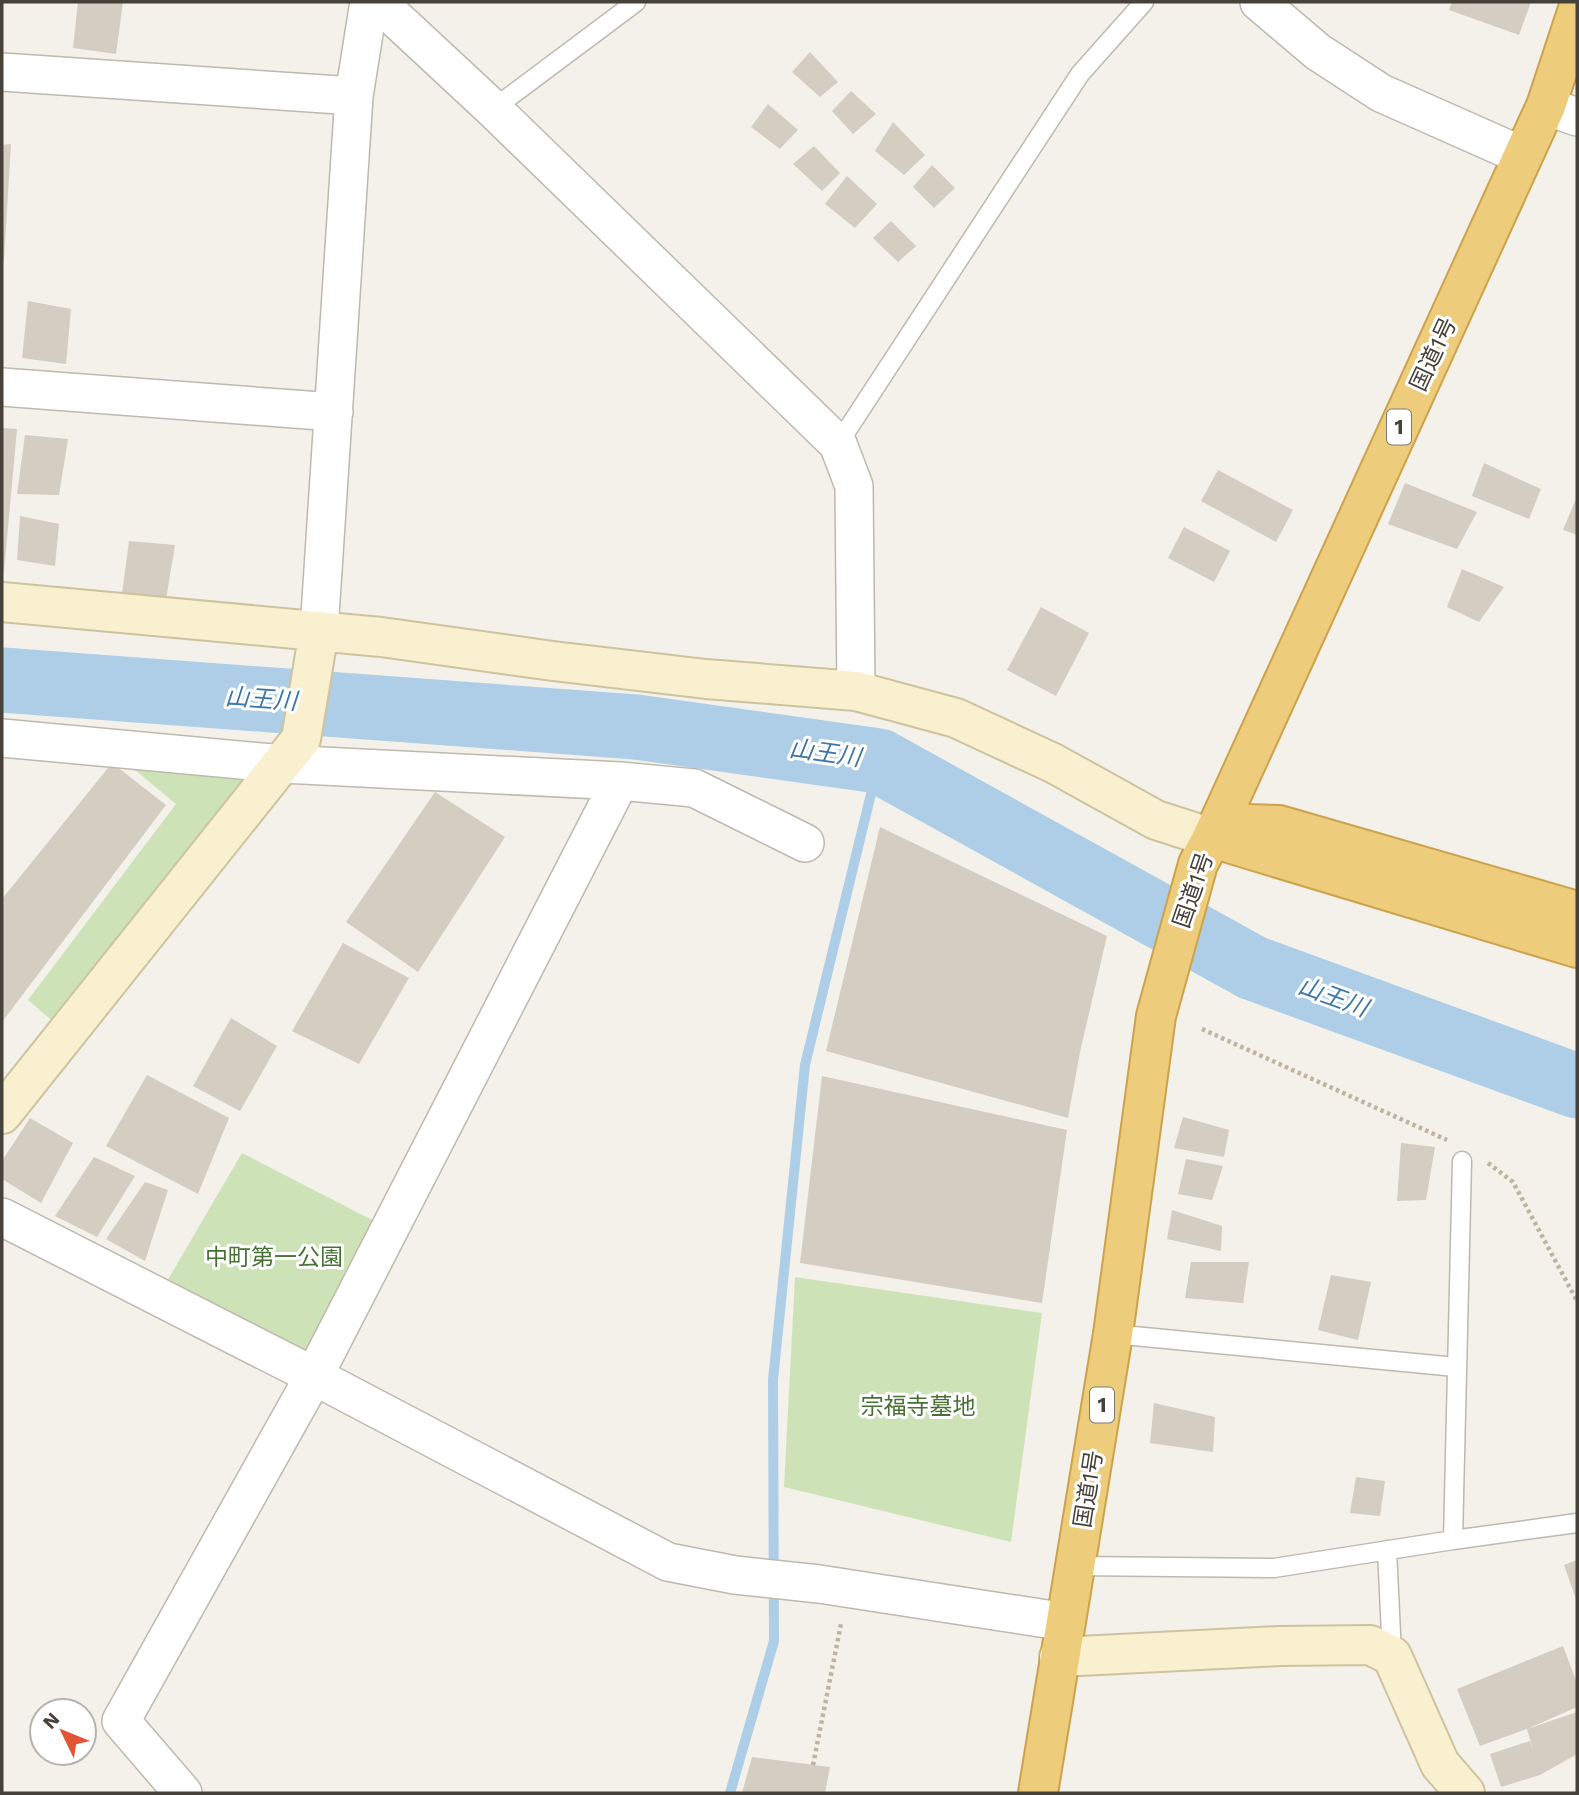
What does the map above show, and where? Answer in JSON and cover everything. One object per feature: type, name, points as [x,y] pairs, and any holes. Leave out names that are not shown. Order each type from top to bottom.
[{"type":"highway","name":"国道1号","points":[[1038,1793],[1113,1334],[1156,1016],[1205,851],[1523,156],[1562,112],[1577,12]]},
{"type":"highway","points":[[1205,851],[1248,824],[1279,825],[1577,911]]},
{"type":"highway","points":[[1205,851],[1577,948]]},
{"type":"street","points":[[2,1114],[292,751],[319,631],[354,96],[369,2]]},
{"type":"street","points":[[379,2],[838,444],[854,486],[856,691]]},
{"type":"street","points":[[1259,2],[1318,52],[1381,93],[1523,156]]},
{"type":"street","points":[[2,72],[354,96]]},
{"type":"street","points":[[2,387],[334,412]]},
{"type":"street","points":[[2,603],[319,631],[706,679],[856,691],[956,718],[1053,763],[1156,820],[1205,851]]},
{"type":"street","points":[[2,738],[292,751],[694,788],[805,843]]},
{"type":"street","points":[[183,1793],[121,1721],[314,1376],[620,781]]},
{"type":"street","points":[[2,1217],[314,1376],[667,1562],[735,1575],[834,1586],[1063,1639],[1280,1646],[1370,1645],[1392,1656],[1440,1764],[1465,1793]]},
{"type":"lane","points":[[493,109],[636,2]]},
{"type":"lane","points":[[838,444],[1080,74],[1144,2]]},
{"type":"lane","points":[[1453,1540],[1462,1161]]},
{"type":"lane","points":[[1113,1334],[1456,1367]]},
{"type":"lane","points":[[1075,1566],[1274,1568],[1577,1523]]},
{"type":"lane","points":[[1387,1550],[1392,1656]]},
{"type":"path","points":[[1202,1029],[1449,1141]]},
{"type":"path","points":[[1484,1159],[1513,1182],[1577,1301]]},
{"type":"path","points":[[813,1765],[834,1586]]},
{"type":"green space","points":[[130,766],[257,776],[56,1024],[28,1000],[176,804]]},
{"type":"green space","name":"中町第一公園","points":[[242,1153],[380,1224],[311,1364],[163,1288]]},
{"type":"green space","name":"宗福寺墓地","points":[[795,1277],[1042,1313],[1011,1542],[784,1487]]},
{"type":"building","points":[[78,2],[123,2],[116,54],[73,48]]},
{"type":"building","points":[[1452,2],[1531,2],[1519,35],[1449,10]]},
{"type":"building","points":[[810,52],[838,82],[820,97],[792,72]]},
{"type":"building","points":[[851,91],[876,114],[853,134],[832,111]]},
{"type":"building","points":[[768,104],[798,130],[780,149],[751,127]]},
{"type":"building","points":[[893,122],[925,155],[904,175],[875,151]]},
{"type":"building","points":[[11,144],[4,260],[2,260],[2,145]]},
{"type":"building","points":[[814,146],[840,173],[822,191],[793,164]]},
{"type":"building","points":[[932,165],[955,188],[934,208],[913,187]]},
{"type":"building","points":[[847,176],[877,204],[855,228],[825,204]]},
{"type":"building","points":[[891,221],[916,246],[898,262],[873,238]]},
{"type":"building","points":[[28,301],[71,309],[66,364],[22,358]]},
{"type":"building","points":[[2,428],[17,429],[4,572],[2,572]]},
{"type":"building","points":[[25,435],[68,439],[59,495],[17,494]]},
{"type":"building","points":[[1484,463],[1541,489],[1529,519],[1472,496]]},
{"type":"building","points":[[1218,470],[1293,510],[1276,542],[1201,501]]},
{"type":"building","points":[[1405,483],[1477,512],[1457,549],[1388,524]]},
{"type":"building","points":[[1575,501],[1577,502],[1577,535],[1563,530]]},
{"type":"building","points":[[20,516],[59,524],[55,566],[17,560]]},
{"type":"building","points":[[1184,527],[1230,551],[1214,582],[1168,558]]},
{"type":"building","points":[[129,541],[175,545],[166,599],[122,594]]},
{"type":"building","points":[[1462,569],[1504,587],[1479,622],[1447,607]]},
{"type":"building","points":[[1041,607],[1089,633],[1056,696],[1007,670]]},
{"type":"building","points":[[112,763],[166,805],[2,1022],[2,899]]},
{"type":"building","points":[[435,792],[505,837],[418,972],[346,922]]},
{"type":"building","points":[[880,827],[1107,936],[1068,1118],[826,1051]]},
{"type":"building","points":[[343,943],[409,978],[359,1064],[292,1031]]},
{"type":"building","points":[[231,1018],[277,1046],[240,1111],[193,1086]]},
{"type":"building","points":[[147,1075],[229,1118],[198,1194],[106,1146]]},
{"type":"building","points":[[822,1076],[1067,1130],[1042,1303],[800,1263]]},
{"type":"building","points":[[1183,1117],[1229,1130],[1224,1157],[1174,1148]]},
{"type":"building","points":[[30,1118],[73,1143],[41,1203],[2,1179],[2,1161]]},
{"type":"building","points":[[1401,1143],[1435,1147],[1426,1200],[1397,1201]]},
{"type":"building","points":[[94,1157],[135,1176],[97,1237],[55,1216]]},
{"type":"building","points":[[1186,1159],[1223,1166],[1212,1200],[1178,1194]]},
{"type":"building","points":[[145,1182],[168,1190],[145,1261],[106,1239]]},
{"type":"building","points":[[1172,1210],[1222,1226],[1221,1251],[1167,1239]]},
{"type":"building","points":[[1191,1262],[1249,1262],[1243,1303],[1185,1298]]},
{"type":"building","points":[[1331,1275],[1371,1282],[1358,1340],[1318,1330]]},
{"type":"building","points":[[1154,1403],[1215,1417],[1213,1452],[1150,1443]]},
{"type":"building","points":[[1356,1477],[1385,1481],[1380,1516],[1350,1513]]},
{"type":"building","points":[[1577,1560],[1577,1602],[1564,1565]]},
{"type":"building","points":[[1563,1646],[1577,1683],[1577,1707],[1480,1746],[1457,1689]]},
{"type":"building","points":[[1577,1712],[1577,1754],[1540,1775],[1501,1787],[1490,1754],[1530,1741],[1534,1753],[1527,1729]]},
{"type":"building","points":[[752,1757],[830,1767],[825,1793],[742,1793]]},
{"type":"waterway","name":"山王川","points":[[2,680],[636,727],[879,761],[1253,968],[1577,1086]]},
{"type":"waterway","points":[[730,1793],[774,1641],[773,1380],[805,1065],[879,761]]}]
